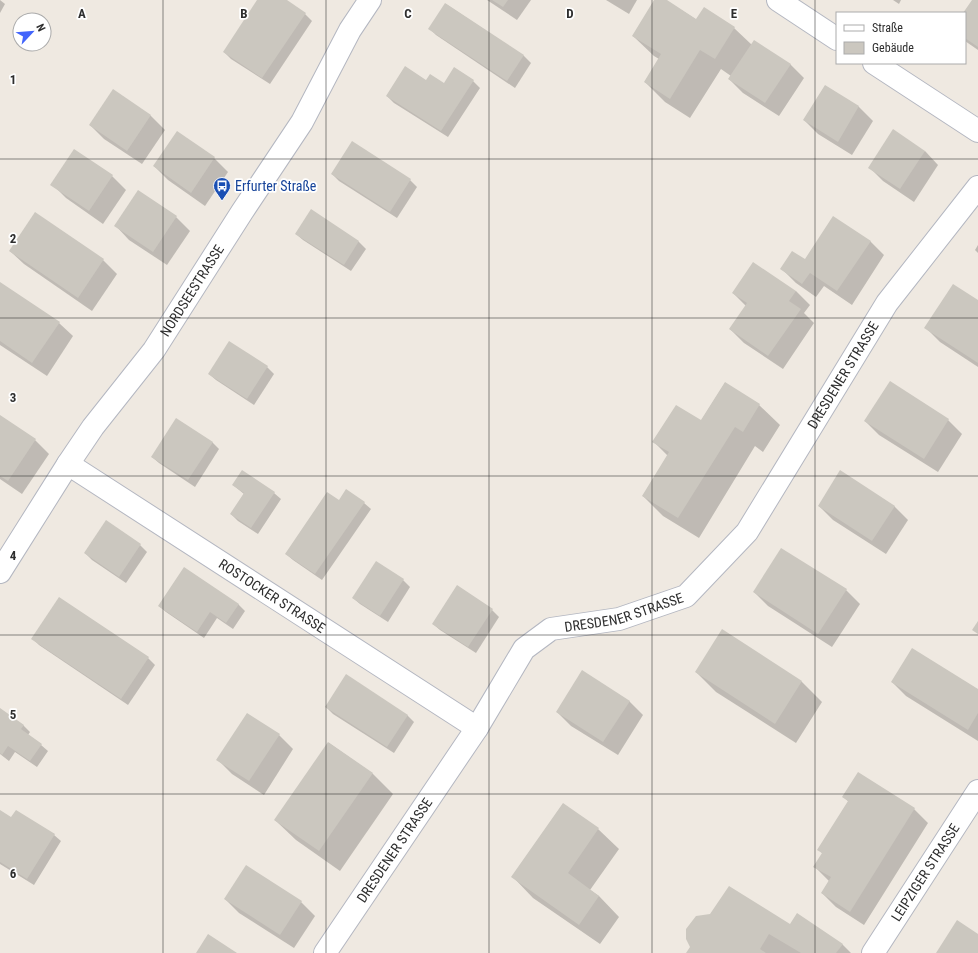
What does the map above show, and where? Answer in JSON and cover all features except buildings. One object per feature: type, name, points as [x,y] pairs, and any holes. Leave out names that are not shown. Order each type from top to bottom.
[{"type":"street","name":"NORDSEESTRASSE","points":[[3,562],[93,427],[154,350],[242,212],[302,122],[350,30],[370,0]]},
{"type":"street","points":[[778,0],[836,38]]},
{"type":"street","points":[[876,64],[978,131]]},
{"type":"street","name":"DRESDENER STRASSE","points":[[325,953],[478,728],[524,649],[551,629],[619,619],[686,596],[747,532],[887,303],[978,187]]},
{"type":"street","name":"ROSTOCKER STRASSE","points":[[68,464],[478,728]]},
{"type":"street","name":"LEIPZIGER STRASSE","points":[[873,953],[978,791]]},
{"type":"place","name":"Erfurter Straße","points":[[222,201]]}]
